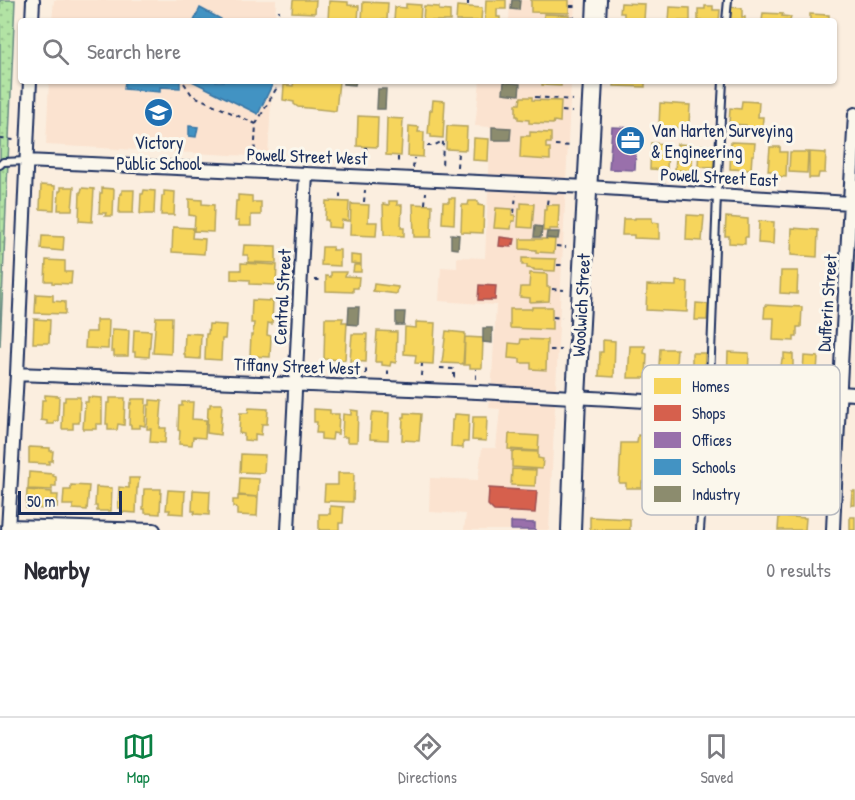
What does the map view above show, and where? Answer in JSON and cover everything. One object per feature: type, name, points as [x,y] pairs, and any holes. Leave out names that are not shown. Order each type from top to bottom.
[{"type":"main road","points":[[596,18],[597,0]]},
{"type":"main road","name":"Woolwich Street","points":[[571,530],[592,84]]},
{"type":"street","points":[[32,18],[33,0]]},
{"type":"street","points":[[30,84],[8,528],[154,530]]},
{"type":"street","name":"Dufferin Street","points":[[840,393],[852,240],[850,203],[855,114]]},
{"type":"street","name":"Powell Street West","points":[[27,161],[587,187]]},
{"type":"street","name":"Central Street","points":[[288,530],[306,174]]},
{"type":"street","name":"Powell Street East","points":[[587,187],[850,203]]},
{"type":"street","name":"Tiffany Street West","points":[[17,374],[296,384],[642,401]]},
{"type":"street","points":[[840,393],[855,394]]},
{"type":"street","name":"Dufferin Street","points":[[833,530],[834,515]]},
{"type":"lane","points":[[726,18],[728,0]]},
{"type":"lane","points":[[711,365],[723,84]]},
{"type":"lane","points":[[0,165],[3,162],[27,161]]},
{"type":"lane","points":[[700,530],[701,515]]},
{"type":"path","points":[[468,0],[468,5]]},
{"type":"path","points":[[570,6],[578,6]]},
{"type":"path","points":[[278,18],[279,10]]},
{"type":"path","points":[[570,17],[577,17]]},
{"type":"path","points":[[184,84],[192,95],[256,124]]},
{"type":"path","points":[[254,160],[256,124],[276,89],[276,84]]},
{"type":"path","points":[[535,97],[573,100]]},
{"type":"path","points":[[562,111],[572,112]]},
{"type":"path","points":[[0,139],[15,140]]},
{"type":"path","points":[[427,146],[443,141],[442,168]]},
{"type":"path","points":[[555,145],[571,146]]},
{"type":"path","points":[[366,147],[367,165]]},
{"type":"path","points":[[457,169],[458,152]]},
{"type":"path","points":[[398,157],[398,166]]},
{"type":"path","points":[[340,187],[340,198]]},
{"type":"path","points":[[364,202],[365,188]]},
{"type":"path","points":[[425,204],[426,191]]},
{"type":"path","points":[[514,213],[516,195]]},
{"type":"path","points":[[547,204],[548,197]]},
{"type":"path","points":[[552,197],[552,203]]},
{"type":"path","points":[[556,246],[566,247]]},
{"type":"path","points":[[556,265],[565,265]]},
{"type":"path","points":[[314,280],[324,280]]},
{"type":"path","points":[[552,289],[564,290]]},
{"type":"path","points":[[553,317],[562,318]]},
{"type":"path","points":[[550,350],[561,350]]},
{"type":"path","points":[[336,363],[336,373]]},
{"type":"path","points":[[421,376],[422,364]]},
{"type":"path","points":[[366,367],[366,374]]},
{"type":"path","points":[[388,367],[388,375]]},
{"type":"path","points":[[440,368],[454,369],[454,378]]},
{"type":"path","points":[[476,369],[476,379]]},
{"type":"shaded area","points":[[54,0],[276,0],[275,18],[52,18]]},
{"type":"shaded area","points":[[510,0],[575,0],[574,18],[509,18]]},
{"type":"shaded area","name":"Victory Public School","points":[[49,84],[272,84],[268,157],[46,145]]},
{"type":"shaded area","points":[[480,84],[571,84],[549,530],[464,530],[466,514],[429,512],[430,478],[478,480],[482,448],[496,448],[500,409],[489,408],[496,305],[439,301],[441,267],[457,268],[457,257],[485,258],[491,127],[475,126]]},
{"type":"green space","points":[[0,0],[15,0],[0,347]]},
{"type":"building: Homes","points":[[293,0],[316,0],[315,13],[292,12]]},
{"type":"building: Homes","points":[[486,0],[506,0],[506,9],[497,9],[497,17],[500,18],[485,18]]},
{"type":"building: Homes","points":[[531,0],[569,0],[569,13],[531,12]]},
{"type":"building: Homes","points":[[329,1],[348,2],[348,5],[359,6],[358,18],[328,18]]},
{"type":"building: Homes","points":[[363,2],[388,3],[387,18],[362,18]]},
{"type":"building: Homes","points":[[621,3],[645,4],[644,18],[624,18],[624,13],[620,13]]},
{"type":"building: Homes","points":[[406,4],[421,5],[420,18],[394,18],[395,7],[406,8]]},
{"type":"building: Homes","points":[[424,6],[439,7],[439,10],[450,11],[450,18],[423,18]]},
{"type":"building: Homes","points":[[457,6],[482,8],[481,18],[456,18]]},
{"type":"building: Homes","points":[[705,6],[713,6],[713,10],[720,10],[719,18],[698,18],[698,9],[705,9]]},
{"type":"building: Homes","points":[[670,7],[690,8],[690,18],[669,18]]},
{"type":"building: Homes","points":[[729,7],[742,8],[742,17],[745,18],[728,18]]},
{"type":"building: Homes","points":[[763,13],[783,14],[782,16],[791,17],[791,18],[762,18]]},
{"type":"building: Homes","points":[[544,14],[569,15],[569,18],[544,18]]},
{"type":"building: Homes","points":[[810,14],[829,15],[829,18],[810,18]]},
{"type":"building: Homes","points":[[293,84],[339,84],[336,111],[298,107],[294,102],[283,100],[284,85],[293,86]]},
{"type":"building: Homes","points":[[561,84],[561,86],[542,85]]},
{"type":"building: Homes","points":[[614,84],[645,84],[645,87],[614,86]]},
{"type":"building: Homes","points":[[521,97],[532,97],[532,100],[561,101],[560,122],[529,123],[529,120],[518,119],[516,104],[520,104]]},
{"type":"building: Homes","points":[[433,100],[445,101],[443,138],[431,137],[431,134],[428,134]]},
{"type":"building: Homes","points":[[742,101],[759,102],[758,117],[763,117],[762,131],[745,130],[746,125],[729,124],[730,108],[741,109]]},
{"type":"building: Homes","points":[[660,103],[690,105],[689,124],[680,124],[680,128],[659,126]]},
{"type":"building: Homes","points":[[358,116],[378,117],[377,147],[357,146]]},
{"type":"building: Homes","points":[[387,118],[403,119],[401,156],[386,155]]},
{"type":"building: Homes","points":[[409,126],[419,127],[418,132],[424,132],[423,157],[408,156]]},
{"type":"building: Homes","points":[[447,126],[467,127],[466,150],[446,149]]},
{"type":"building: Homes","points":[[530,132],[551,133],[551,143],[546,143],[546,148],[550,148],[550,160],[520,158],[521,136],[530,136]]},
{"type":"building: Homes","points":[[474,138],[489,139],[488,161],[473,160]]},
{"type":"building: Homes","points":[[731,142],[755,143],[751,170],[730,169]]},
{"type":"building: Homes","points":[[651,143],[668,144],[667,170],[650,169]]},
{"type":"building: Homes","points":[[677,144],[693,145],[692,171],[675,170]]},
{"type":"building: Homes","points":[[699,145],[715,146],[714,168],[698,167]]},
{"type":"building: Homes","points":[[770,147],[780,147],[780,152],[787,152],[786,177],[775,176],[775,171],[768,171]]},
{"type":"building: Homes","points":[[790,152],[808,152],[807,173],[789,172]]},
{"type":"building: Homes","points":[[809,152],[826,153],[825,173],[819,173],[818,178],[809,178]]},
{"type":"building: Homes","points":[[41,185],[55,186],[54,210],[40,209]]},
{"type":"building: Homes","points":[[61,187],[74,187],[72,210],[58,210]]},
{"type":"building: Homes","points":[[82,188],[94,189],[92,222],[79,221]]},
{"type":"building: Homes","points":[[102,188],[114,189],[113,216],[99,213]]},
{"type":"building: Homes","points":[[122,190],[134,190],[133,213],[119,213]]},
{"type":"building: Homes","points":[[144,190],[155,191],[154,214],[140,214],[141,194]]},
{"type":"building: Homes","points":[[164,191],[175,192],[174,215],[161,215]]},
{"type":"building: Homes","points":[[238,195],[252,196],[252,202],[261,202],[261,215],[251,215],[251,226],[239,226],[239,221],[235,221]]},
{"type":"building: Homes","points":[[449,198],[455,198],[454,224],[442,223],[443,202],[449,202]]},
{"type":"building: Homes","points":[[189,199],[202,200],[202,204],[214,205],[213,232],[194,231],[195,216],[189,215]]},
{"type":"building: Homes","points":[[326,201],[349,202],[348,221],[342,220],[341,228],[328,227],[328,220],[325,220]]},
{"type":"building: Homes","points":[[389,201],[397,201],[397,205],[402,205],[401,228],[404,228],[404,236],[384,235],[383,204],[389,205]]},
{"type":"building: Homes","points":[[469,201],[478,201],[478,205],[484,206],[483,233],[461,232],[462,205],[468,205]]},
{"type":"building: Homes","points":[[521,203],[534,204],[532,228],[518,227]]},
{"type":"building: Homes","points":[[351,204],[369,205],[368,222],[377,222],[376,236],[350,235]]},
{"type":"building: Homes","points":[[413,204],[432,205],[431,237],[414,237]]},
{"type":"building: Homes","points":[[546,205],[559,205],[558,229],[543,231]]},
{"type":"building: Homes","points":[[496,208],[512,209],[515,221],[512,221],[511,229],[494,228]]},
{"type":"building: Homes","points":[[687,215],[704,216],[702,241],[686,240]]},
{"type":"building: Homes","points":[[726,217],[748,219],[748,237],[745,237],[745,244],[729,243],[729,236],[725,236]]},
{"type":"building: Homes","points":[[652,218],[652,222],[659,223],[659,239],[622,235],[623,219]]},
{"type":"building: Homes","points":[[759,221],[774,222],[773,244],[758,243]]},
{"type":"building: Homes","points":[[173,227],[193,228],[192,238],[205,239],[204,254],[172,252]]},
{"type":"building: Homes","points":[[792,228],[818,230],[817,257],[791,255]]},
{"type":"building: Homes","points":[[42,236],[64,237],[63,251],[41,249]]},
{"type":"building: Homes","points":[[520,239],[555,239],[554,253],[520,249]]},
{"type":"building: Homes","points":[[244,245],[276,246],[276,263],[248,262],[248,255],[243,255]]},
{"type":"building: Homes","points":[[322,247],[333,247],[332,250],[340,250],[340,266],[321,265]]},
{"type":"building: Homes","points":[[351,255],[361,256],[361,264],[351,263]]},
{"type":"building: Homes","points":[[522,258],[556,259],[555,271],[527,268],[527,265],[522,265]]},
{"type":"building: Homes","points":[[46,260],[65,261],[65,272],[72,272],[71,284],[45,281]]},
{"type":"building: Homes","points":[[241,263],[277,265],[276,285],[250,284],[250,280],[231,279],[231,270],[241,270]]},
{"type":"building: Homes","points":[[354,265],[361,265],[361,272],[353,272]]},
{"type":"building: Homes","points":[[781,271],[798,271],[797,294],[780,293]]},
{"type":"building: Homes","points":[[331,272],[346,272],[345,276],[359,277],[358,288],[353,288],[353,292],[326,291],[326,276],[331,277]]},
{"type":"building: Homes","points":[[530,273],[547,274],[547,287],[550,287],[549,301],[530,302],[530,298],[520,297],[521,287],[529,287]]},
{"type":"building: Homes","points":[[676,281],[688,282],[687,312],[646,310],[647,285],[676,286]]},
{"type":"building: Homes","points":[[374,284],[398,287],[397,294],[373,291]]},
{"type":"building: Homes","points":[[36,294],[53,295],[53,301],[65,302],[65,314],[35,313]]},
{"type":"building: Homes","points":[[252,300],[273,301],[272,324],[268,323],[267,335],[271,336],[270,357],[250,356],[254,323],[251,323]]},
{"type":"building: Homes","points":[[696,303],[708,304],[707,320],[695,320]]},
{"type":"building: Homes","points":[[765,305],[802,307],[801,327],[797,327],[797,337],[794,337],[794,341],[773,340],[774,318],[764,318]]},
{"type":"building: Homes","points":[[532,307],[552,307],[552,330],[510,328],[510,309],[532,309]]},
{"type":"building: Homes","points":[[156,317],[172,317],[171,354],[153,353]]},
{"type":"building: Homes","points":[[325,318],[343,318],[342,322],[347,322],[345,360],[324,359]]},
{"type":"building: Homes","points":[[34,319],[50,320],[49,343],[33,343]]},
{"type":"building: Homes","points":[[96,320],[109,320],[108,349],[85,348],[86,332],[96,332]]},
{"type":"building: Homes","points":[[416,322],[435,323],[433,364],[415,363],[416,355],[404,354],[405,327],[416,328]]},
{"type":"building: Homes","points":[[209,324],[226,325],[225,339],[222,339],[221,360],[205,359],[206,334],[208,334]]},
{"type":"building: Homes","points":[[112,329],[129,330],[128,356],[114,356],[114,351],[111,351]]},
{"type":"building: Homes","points":[[134,330],[151,331],[149,357],[135,356],[133,352]]},
{"type":"building: Homes","points":[[377,331],[397,332],[396,363],[391,362],[390,366],[382,365],[382,362],[375,362]]},
{"type":"building: Homes","points":[[446,331],[465,333],[463,364],[442,363]]},
{"type":"building: Homes","points":[[185,333],[201,334],[200,359],[185,358]]},
{"type":"building: Homes","points":[[352,334],[367,334],[366,362],[350,361]]},
{"type":"building: Homes","points":[[465,337],[483,338],[482,368],[470,368],[470,365],[464,365]]},
{"type":"building: Homes","points":[[521,339],[547,340],[546,370],[531,369],[531,363],[520,363],[520,359],[508,358],[509,343],[520,344]]},
{"type":"building: Homes","points":[[603,340],[615,341],[614,377],[599,376]]},
{"type":"building: Homes","points":[[630,346],[645,346],[647,365],[642,365],[642,378],[628,378]]},
{"type":"building: Homes","points":[[660,349],[677,349],[676,365],[659,365]]},
{"type":"building: Homes","points":[[728,352],[749,353],[749,365],[728,365]]},
{"type":"building: Homes","points":[[692,353],[705,353],[705,365],[692,365]]},
{"type":"building: Homes","points":[[784,353],[793,354],[793,365],[781,365],[782,359],[784,359]]},
{"type":"building: Homes","points":[[804,356],[818,357],[817,365],[803,365]]},
{"type":"building: Homes","points":[[45,395],[59,396],[58,421],[54,421],[54,424],[47,424],[47,421],[41,420],[42,400],[45,400]]},
{"type":"building: Homes","points":[[65,397],[80,397],[79,423],[73,423],[73,429],[62,429]]},
{"type":"building: Homes","points":[[88,397],[102,398],[102,424],[96,424],[96,429],[83,429],[85,402],[88,402]]},
{"type":"building: Homes","points":[[110,398],[125,398],[124,425],[118,424],[117,430],[108,430],[108,424],[106,424],[107,403],[110,403]]},
{"type":"building: Homes","points":[[132,399],[146,399],[145,426],[140,425],[140,428],[131,428],[129,425]]},
{"type":"building: Homes","points":[[150,400],[162,401],[160,428],[166,428],[165,443],[150,442],[151,429],[147,429]]},
{"type":"building: Homes","points":[[182,402],[193,402],[192,419],[206,420],[205,438],[193,437],[192,445],[179,444],[179,406],[182,406]]},
{"type":"building: Homes","points":[[210,404],[222,404],[220,435],[207,433]]},
{"type":"building: Homes","points":[[249,408],[268,409],[267,424],[262,424],[261,435],[255,434],[255,441],[244,440],[244,434],[239,433],[240,413],[248,413]]},
{"type":"building: Homes","points":[[314,409],[330,410],[330,414],[339,414],[338,434],[333,433],[332,440],[321,439],[321,433],[316,433],[317,422],[314,422]]},
{"type":"building: Homes","points":[[351,410],[358,411],[357,442],[347,442],[347,437],[342,437],[343,414],[351,415]]},
{"type":"building: Homes","points":[[373,412],[389,413],[388,440],[370,439]]},
{"type":"building: Homes","points":[[405,413],[421,414],[419,441],[402,440]]},
{"type":"building: Homes","points":[[455,414],[469,415],[468,442],[463,442],[463,448],[451,447],[452,420]]},
{"type":"building: Homes","points":[[473,417],[487,417],[486,441],[472,440]]},
{"type":"building: Homes","points":[[509,434],[539,436],[538,451],[508,449]]},
{"type":"building: Homes","points":[[638,435],[642,436],[642,488],[626,488],[626,483],[619,483],[621,443],[637,443]]},
{"type":"building: Homes","points":[[29,447],[50,448],[50,451],[53,451],[52,461],[49,461],[49,464],[29,463]]},
{"type":"building: Homes","points":[[512,451],[538,452],[538,458],[543,459],[542,469],[512,467]]},
{"type":"building: Homes","points":[[241,454],[265,455],[264,473],[240,472]]},
{"type":"building: Homes","points":[[512,469],[536,470],[535,486],[511,485]]},
{"type":"building: Homes","points":[[29,472],[53,474],[56,477],[56,486],[52,486],[52,490],[28,489]]},
{"type":"building: Homes","points":[[338,473],[354,473],[353,502],[324,501],[325,485],[338,485]]},
{"type":"building: Homes","points":[[129,478],[139,478],[136,513],[121,512],[121,508],[118,508],[119,487],[129,488]]},
{"type":"building: Homes","points":[[240,478],[259,479],[258,497],[239,495]]},
{"type":"building: Homes","points":[[71,485],[89,486],[87,510],[73,509],[73,505],[63,505],[64,490],[71,490]]},
{"type":"building: Homes","points":[[96,487],[112,488],[111,511],[97,511]]},
{"type":"building: Homes","points":[[144,489],[161,489],[160,514],[145,513],[143,509]]},
{"type":"building: Homes","points":[[27,490],[52,492],[52,495],[58,495],[57,507],[52,506],[51,509],[26,508]]},
{"type":"building: Homes","points":[[168,490],[185,491],[184,514],[169,513],[170,510],[166,510]]},
{"type":"building: Homes","points":[[193,490],[210,491],[209,515],[194,514],[195,511],[192,511]]},
{"type":"building: Homes","points":[[852,491],[855,491],[855,505],[851,505]]},
{"type":"building: Homes","points":[[238,496],[258,497],[257,516],[237,515],[237,508],[233,507],[233,500],[238,500]]},
{"type":"building: Homes","points":[[330,506],[344,507],[343,523],[339,523],[339,530],[319,530],[319,514],[330,514]]},
{"type":"building: Homes","points":[[779,516],[806,518],[805,530],[778,530]]},
{"type":"building: Homes","points":[[590,517],[630,519],[630,530],[590,530]]},
{"type":"building: Homes","points":[[850,517],[855,517],[855,530],[850,530]]},
{"type":"building: Shops","points":[[500,237],[515,239],[514,244],[512,243],[511,247],[499,246]]},
{"type":"building: Shops","points":[[479,285],[496,286],[495,300],[478,300]]},
{"type":"building: Shops","points":[[489,488],[537,491],[535,513],[494,511],[488,505]]},
{"type":"building: Offices","points":[[612,127],[637,128],[635,170],[609,169]]},
{"type":"building: Offices","points":[[511,522],[535,523],[535,530],[511,530]]},
{"type":"building: Schools","points":[[200,8],[219,18],[195,18]]},
{"type":"building: Schools","points":[[125,84],[180,84],[180,88],[160,87],[160,92],[124,89]]},
{"type":"building: Schools","points":[[198,84],[273,84],[258,114]]},
{"type":"building: Schools","points":[[189,126],[198,127],[196,137],[189,136]]},
{"type":"building: Industry","points":[[512,0],[520,0],[519,10],[511,9]]},
{"type":"building: Industry","points":[[504,84],[520,84],[519,95],[503,93]]},
{"type":"building: Industry","points":[[378,89],[386,89],[385,109],[377,109]]},
{"type":"building: Industry","points":[[492,127],[511,128],[510,140],[492,140]]},
{"type":"building: Industry","points":[[535,226],[542,227],[541,237],[534,237]]},
{"type":"building: Industry","points":[[547,232],[559,232],[558,239],[546,238]]},
{"type":"building: Industry","points":[[451,234],[459,235],[458,249],[451,248]]},
{"type":"building: Industry","points":[[349,307],[359,307],[358,325],[348,324]]},
{"type":"building: Industry","points":[[396,312],[405,312],[404,325],[396,325]]},
{"type":"building: Industry","points":[[483,328],[492,328],[492,343],[483,342]]},
{"type":"place","name":"Victory Public School","points":[[159,113]]},
{"type":"place","name":"Van Harten Surveying & Engineering","points":[[630,140]]}]
